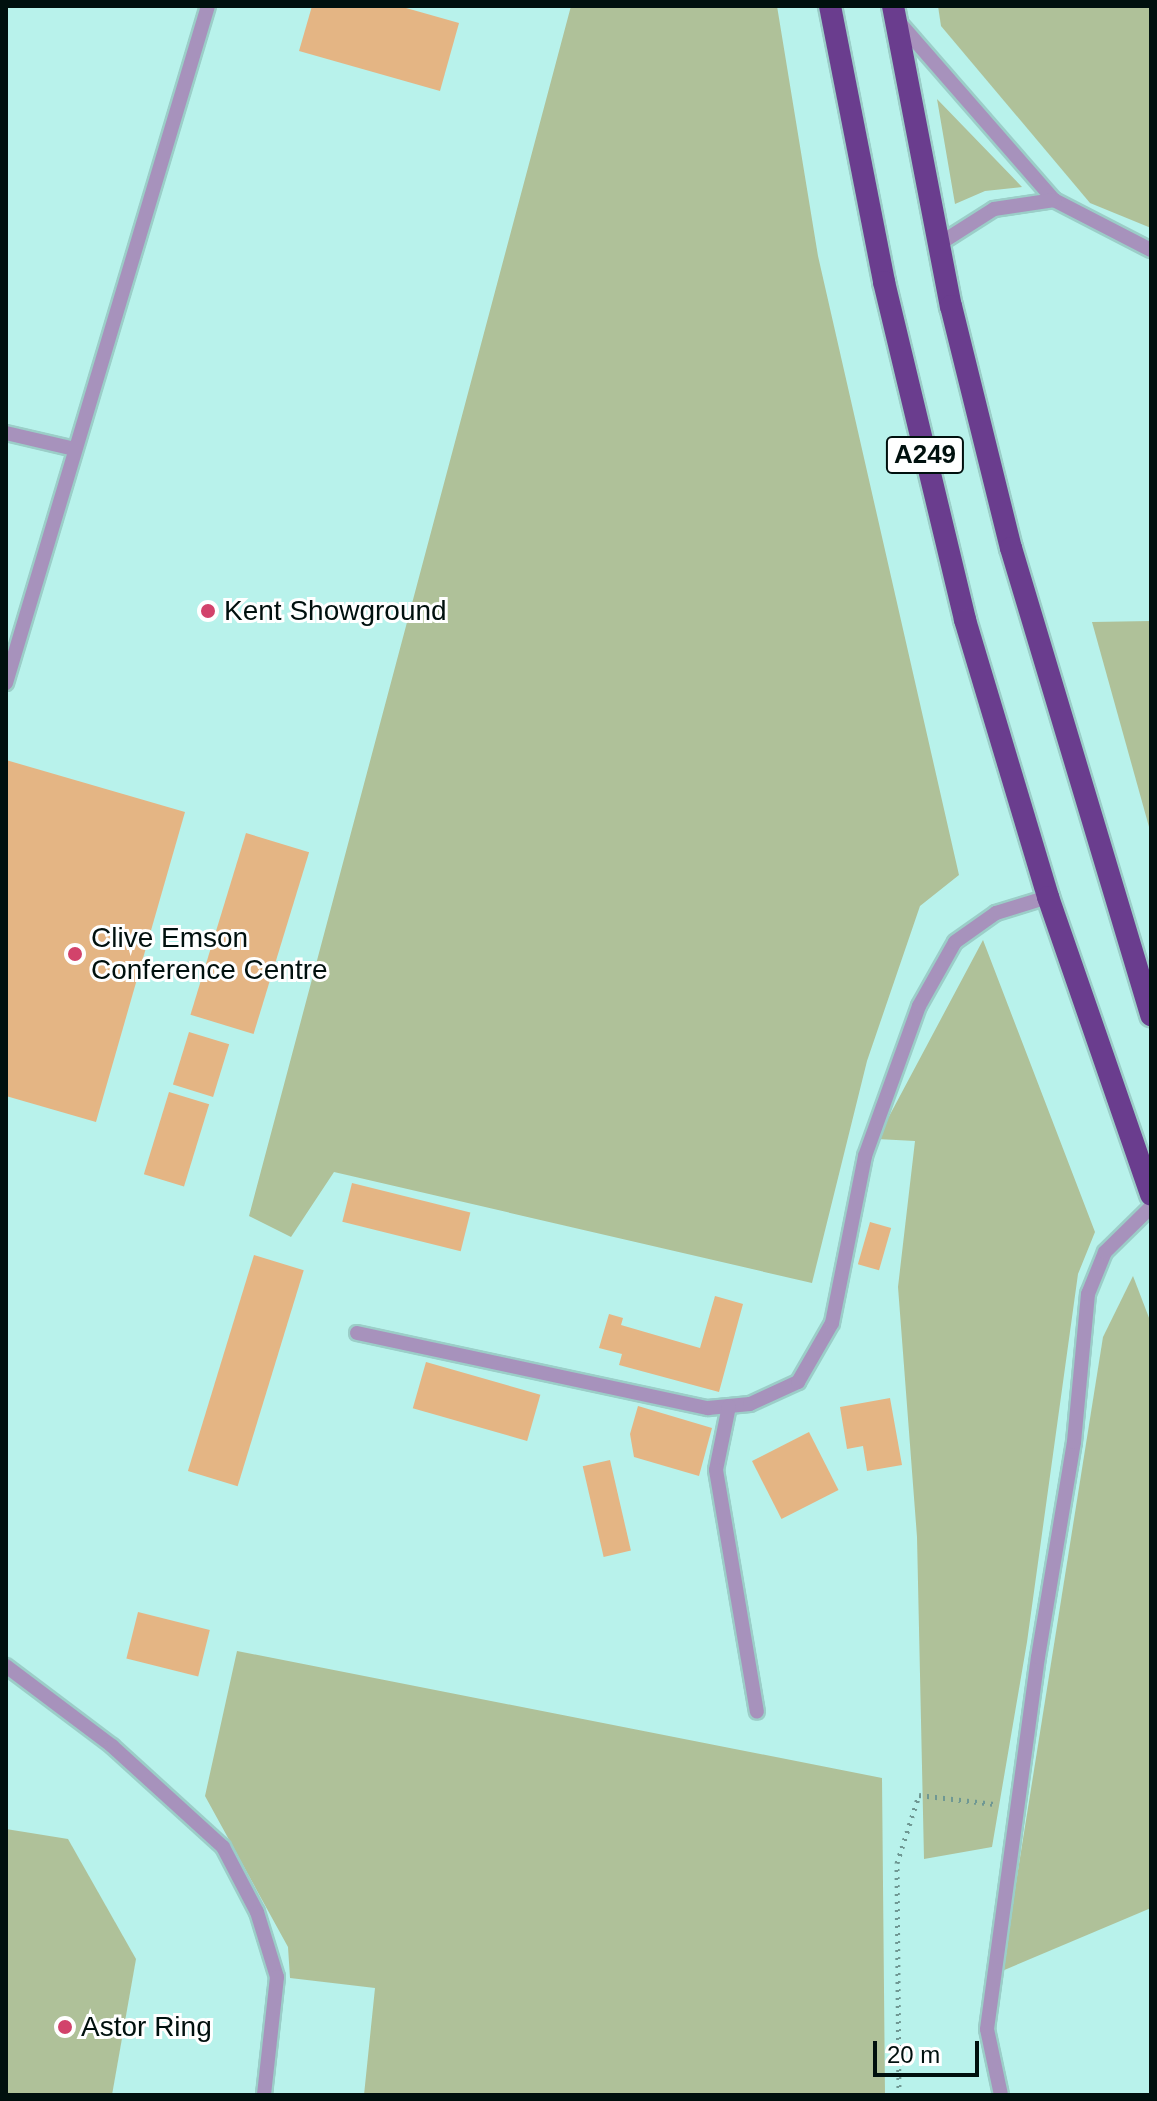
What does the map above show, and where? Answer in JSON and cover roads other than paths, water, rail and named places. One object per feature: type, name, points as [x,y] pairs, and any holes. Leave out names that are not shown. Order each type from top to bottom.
[{"type":"highway","name":"A249","points":[[830,6],[884,282],[965,620],[1048,897],[1151,1195]]},
{"type":"highway","name":"A249","points":[[894,12],[939,244],[1011,548],[1106,877],[1151,1015]]},
{"type":"lane","points":[[6,683],[208,6]]},
{"type":"lane","points":[[894,12],[1054,200],[1151,250]]},
{"type":"lane","points":[[939,244],[994,209],[1054,200]]},
{"type":"lane","points":[[6,433],[75,449]]},
{"type":"lane","points":[[357,1333],[708,1408],[750,1404],[798,1382],[832,1323],[865,1156],[919,1006],[955,942],[996,913],[1048,897]]},
{"type":"lane","points":[[1001,2095],[987,2029],[1016,1807],[1074,1442],[1088,1294],[1105,1252],[1151,1207]]},
{"type":"lane","points":[[729,1406],[716,1470],[757,1712]]},
{"type":"lane","points":[[6,1666],[112,1746],[223,1847],[257,1912],[277,1977],[264,2095]]},
{"type":"place","name":"Kent Showground","points":[[208,611]]},
{"type":"place","name":"Clive Emson Conference Centre","points":[[75,954]]},
{"type":"place","name":"Astor Ring","points":[[65,2027]]}]
